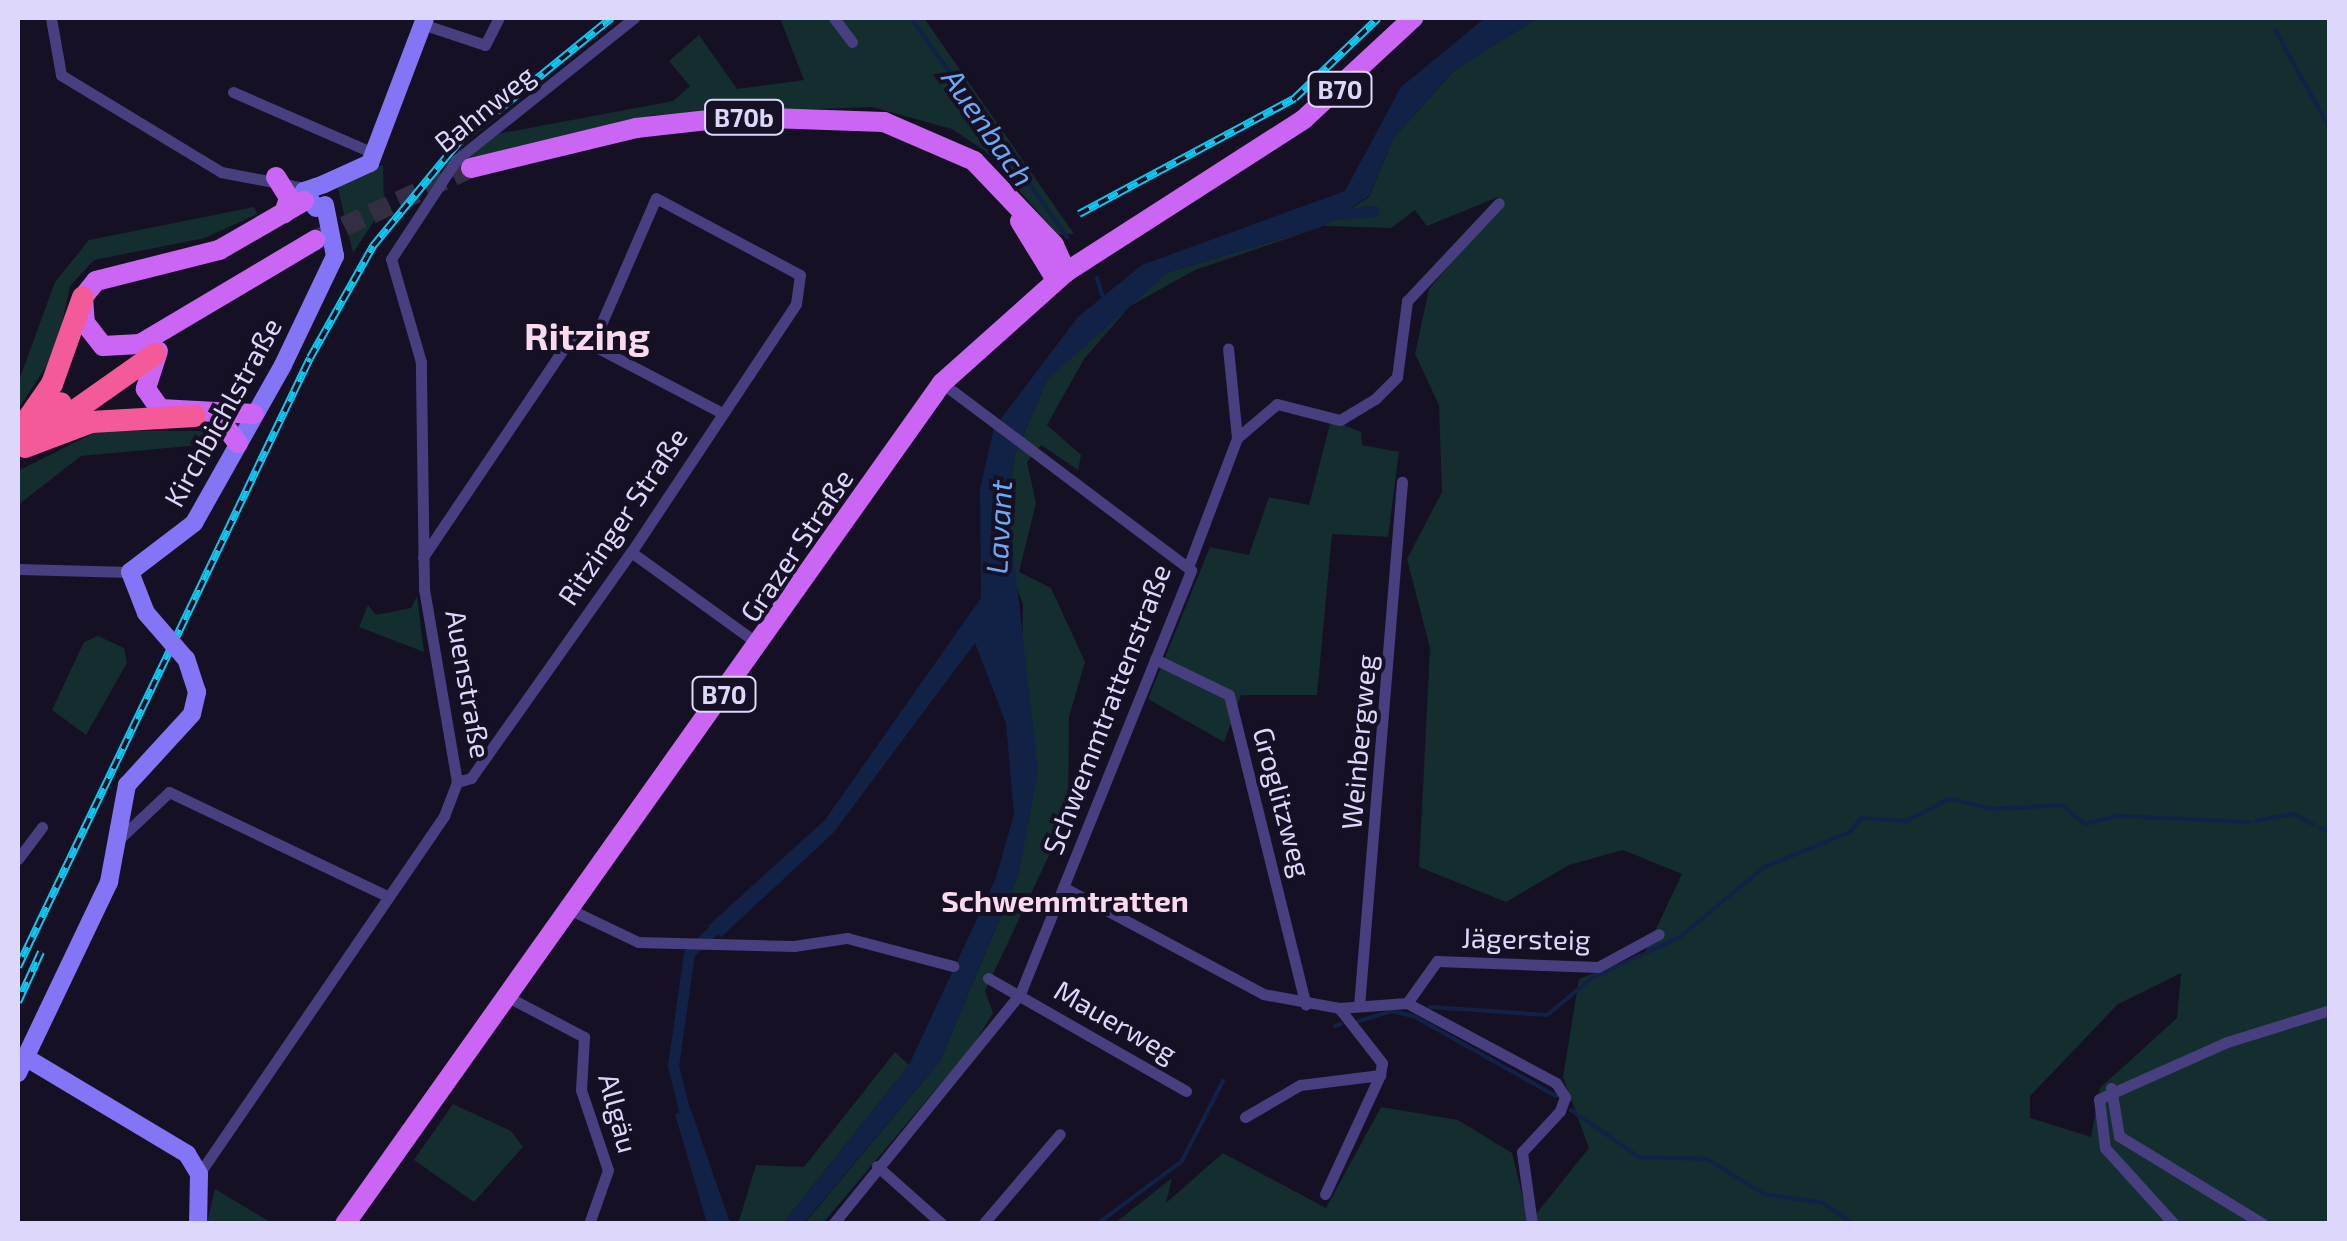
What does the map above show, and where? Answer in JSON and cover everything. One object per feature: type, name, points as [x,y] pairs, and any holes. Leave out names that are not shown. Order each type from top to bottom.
[{"type":"highway","points":[[19,441],[52,384],[82,297]]},
{"type":"highway","points":[[19,441],[155,346]]},
{"type":"highway","points":[[19,441],[91,422],[205,414]]},
{"type":"main road","name":"Grazer Straße","points":[[345,1224],[760,646],[942,383],[1061,276],[1304,119],[1413,18]]},
{"type":"main road","name":"B70b","points":[[471,168],[636,128],[827,116],[922,132],[1000,190],[1054,245],[1061,276]]},
{"type":"main road","points":[[276,177],[289,198],[284,213]]},
{"type":"main road","name":"B70b","points":[[1000,190],[1061,276]]},
{"type":"main road","points":[[311,198],[219,250],[102,277],[82,297],[94,340],[122,349],[155,346],[241,284],[316,240]]},
{"type":"main road","points":[[1054,245],[1077,249],[1140,226]]},
{"type":"main road","points":[[155,346],[146,376],[152,402],[205,414],[254,414]]},
{"type":"main road","points":[[205,414],[238,443]]},
{"type":"street","points":[[51,18],[62,75],[221,172],[276,177],[311,198],[324,184],[365,167],[423,21],[485,45],[499,18]]},
{"type":"street","name":"Bahnweg","points":[[391,260],[456,160],[634,18]]},
{"type":"street","points":[[834,18],[852,42]]},
{"type":"street","points":[[234,92],[373,153]]},
{"type":"street","name":"Kirchbichlstraße","points":[[130,572],[184,535],[329,274],[336,232],[311,198]]},
{"type":"street","name":"Ritzinger Straße","points":[[457,782],[471,778],[631,552],[720,412],[796,304],[802,283],[792,265],[656,198],[592,346]]},
{"type":"street","points":[[1237,438],[1277,404],[1340,420],[1375,399],[1397,377],[1406,301],[1499,203]]},
{"type":"street","name":"Auenstraße","points":[[199,1174],[386,896],[457,782],[423,557],[424,388],[391,260]]},
{"type":"street","points":[[423,557],[572,336],[720,412]]},
{"type":"street","points":[[1190,562],[1237,438],[1228,348]]},
{"type":"street","name":"Schwemmtrattenstraße","points":[[832,1224],[1020,994],[1190,562],[942,383]]},
{"type":"street","name":"Weinbergweg","points":[[1359,1006],[1402,482]]},
{"type":"street","points":[[631,552],[760,646]]},
{"type":"street","points":[[18,569],[130,572],[146,613],[186,659],[198,692],[192,714],[127,785],[109,882],[21,1065],[148,1124],[199,1174],[198,1224]]},
{"type":"street","name":"Groglitzweg","points":[[1155,658],[1230,694],[1306,1005]]},
{"type":"street","points":[[116,842],[136,832],[159,795],[177,794],[386,896]]},
{"type":"street","points":[[18,859],[42,828]]},
{"type":"street","points":[[1062,888],[1263,994],[1306,1005],[1339,1008],[1407,1003],[1566,1097],[1522,1152],[1532,1224]]},
{"type":"street","points":[[571,910],[638,942],[711,946],[847,938],[953,966]]},
{"type":"street","name":"Jägersteig","points":[[1407,1003],[1436,961],[1598,967],[1658,934]]},
{"type":"street","name":"Mauerweg","points":[[988,978],[1186,1091]]},
{"type":"street","name":"Allgäu","points":[[510,998],[584,1037],[579,1079],[597,1123],[608,1170],[589,1224]]},
{"type":"street","points":[[1325,1194],[1382,1063],[1339,1008]]},
{"type":"street","points":[[2174,1224],[2105,1148],[2095,1115],[2111,1088],[2330,1010]]},
{"type":"street","points":[[1245,1118],[1300,1085],[1380,1075]]},
{"type":"street","points":[[2111,1088],[2119,1136],[2263,1224]]},
{"type":"street","points":[[983,1224],[1060,1134]]},
{"type":"street","points":[[877,1166],[942,1224]]},
{"type":"green space","points":[[780,18],[924,18],[1074,234],[1058,235],[985,151],[952,129],[872,107],[654,115],[467,160],[492,135],[673,101],[690,86],[669,61],[699,35],[737,89],[804,80]]},
{"type":"green space","points":[[1537,18],[2329,18],[2329,1223],[1529,1223],[1589,1148],[1563,1077],[1579,979],[1644,954],[1682,874],[1623,850],[1569,865],[1506,902],[1419,867],[1430,648],[1407,559],[1442,492],[1439,405],[1415,354],[1429,289],[1501,204],[1498,197],[1427,226],[1415,210],[1391,228],[1324,226],[1369,197],[1394,137],[1455,70]],"holes":[[[2181,973],[2177,1018],[2100,1088],[2091,1137],[2030,1118],[2030,1096],[2118,1004]]]},
{"type":"green space","points":[[383,165],[384,206],[353,253],[337,184]]},
{"type":"green space","points":[[254,207],[257,214],[205,238],[94,260],[70,286],[56,352],[18,409],[18,383],[55,282],[89,240]]},
{"type":"green space","points":[[1324,226],[1195,270],[1130,306],[1084,359],[1047,425],[1081,455],[1078,470],[1041,445],[1027,462],[1036,503],[1019,572],[1051,588],[1085,662],[1069,717],[1068,815],[985,991],[993,1013],[974,1044],[823,1223],[804,1224],[940,1061],[1019,873],[1023,604],[1009,567],[1008,504],[1015,454],[1047,380],[1117,309],[1169,272]]},
{"type":"green space","points":[[1331,420],[1361,432],[1362,445],[1399,452],[1388,537],[1332,534],[1317,695],[1241,695],[1224,742],[1148,699],[1210,547],[1249,555],[1269,497],[1309,505]]},
{"type":"green space","points":[[98,431],[220,431],[221,443],[81,456],[18,505],[18,471]]},
{"type":"green space","points":[[417,596],[424,652],[359,627],[368,605],[376,615],[411,608]]},
{"type":"green space","points":[[98,636],[124,648],[127,663],[86,735],[52,710],[84,642]]},
{"type":"green space","points":[[895,1052],[909,1065],[783,1223],[738,1224],[756,1165],[804,1167]]},
{"type":"green space","points":[[453,1104],[511,1131],[523,1147],[474,1202],[414,1160]]},
{"type":"green space","points":[[1381,1107],[1458,1120],[1512,1153],[1529,1223],[1115,1223],[1172,1178],[1166,1203],[1223,1153],[1326,1208]]},
{"type":"green space","points":[[215,1189],[272,1223],[207,1223]]},
{"type":"water","name":"Lavant","points":[[1485,18],[1537,18],[1455,70],[1394,137],[1369,196],[1324,226],[1169,272],[1047,380],[1015,454],[1008,504],[1038,771],[1019,873],[940,1061],[804,1223],[783,1223],[909,1065],[996,878],[1014,814],[1006,723],[975,643],[834,832],[721,937],[708,926],[825,820],[981,598],[980,489],[994,428],[1078,317],[1142,265],[1345,191],[1401,87]]},
{"type":"water","points":[[691,1110],[730,1223],[707,1223],[675,1114]]},
{"type":"waterway","name":"Auenbach","points":[[911,18],[1067,237]]},
{"type":"waterway","points":[[2275,30],[2330,129]]},
{"type":"waterway","points":[[1328,215],[1374,211]]},
{"type":"waterway","name":"Auenbach","points":[[1097,278],[1103,298]]},
{"type":"waterway","points":[[1430,1007],[1547,1015],[1592,978],[1680,937],[1764,867],[1850,832],[1861,818],[1906,821],[1949,799],[1994,809],[2062,805],[2085,824],[2118,816],[2250,822]]},
{"type":"waterway","points":[[2256,821],[2293,814],[2313,824]]},
{"type":"waterway","points":[[2320,828],[2330,831]]},
{"type":"waterway","points":[[688,1125],[673,1066],[689,953],[723,921]]},
{"type":"waterway","points":[[1359,1021],[1392,1011],[1416,1017]]},
{"type":"waterway","points":[[1415,1017],[1556,1096]]},
{"type":"waterway","points":[[1335,1026],[1341,1024]]},
{"type":"waterway","points":[[1097,1224],[1182,1161],[1223,1081]]},
{"type":"waterway","points":[[1571,1110],[1639,1157],[1707,1159],[1764,1194],[1823,1203],[1853,1224]]},
{"type":"tunnel","points":[[317,239],[471,168]]},
{"type":"railway","points":[[18,967],[310,358],[373,246],[458,143],[611,18]]},
{"type":"railway","points":[[1079,214],[1295,98],[1378,18]]},
{"type":"railway","points":[[18,1002],[41,952]]},
{"type":"district","name":"Ritzing","points":[[587,336]]},
{"type":"district","name":"Schwemmtratten","points":[[1065,900]]}]
